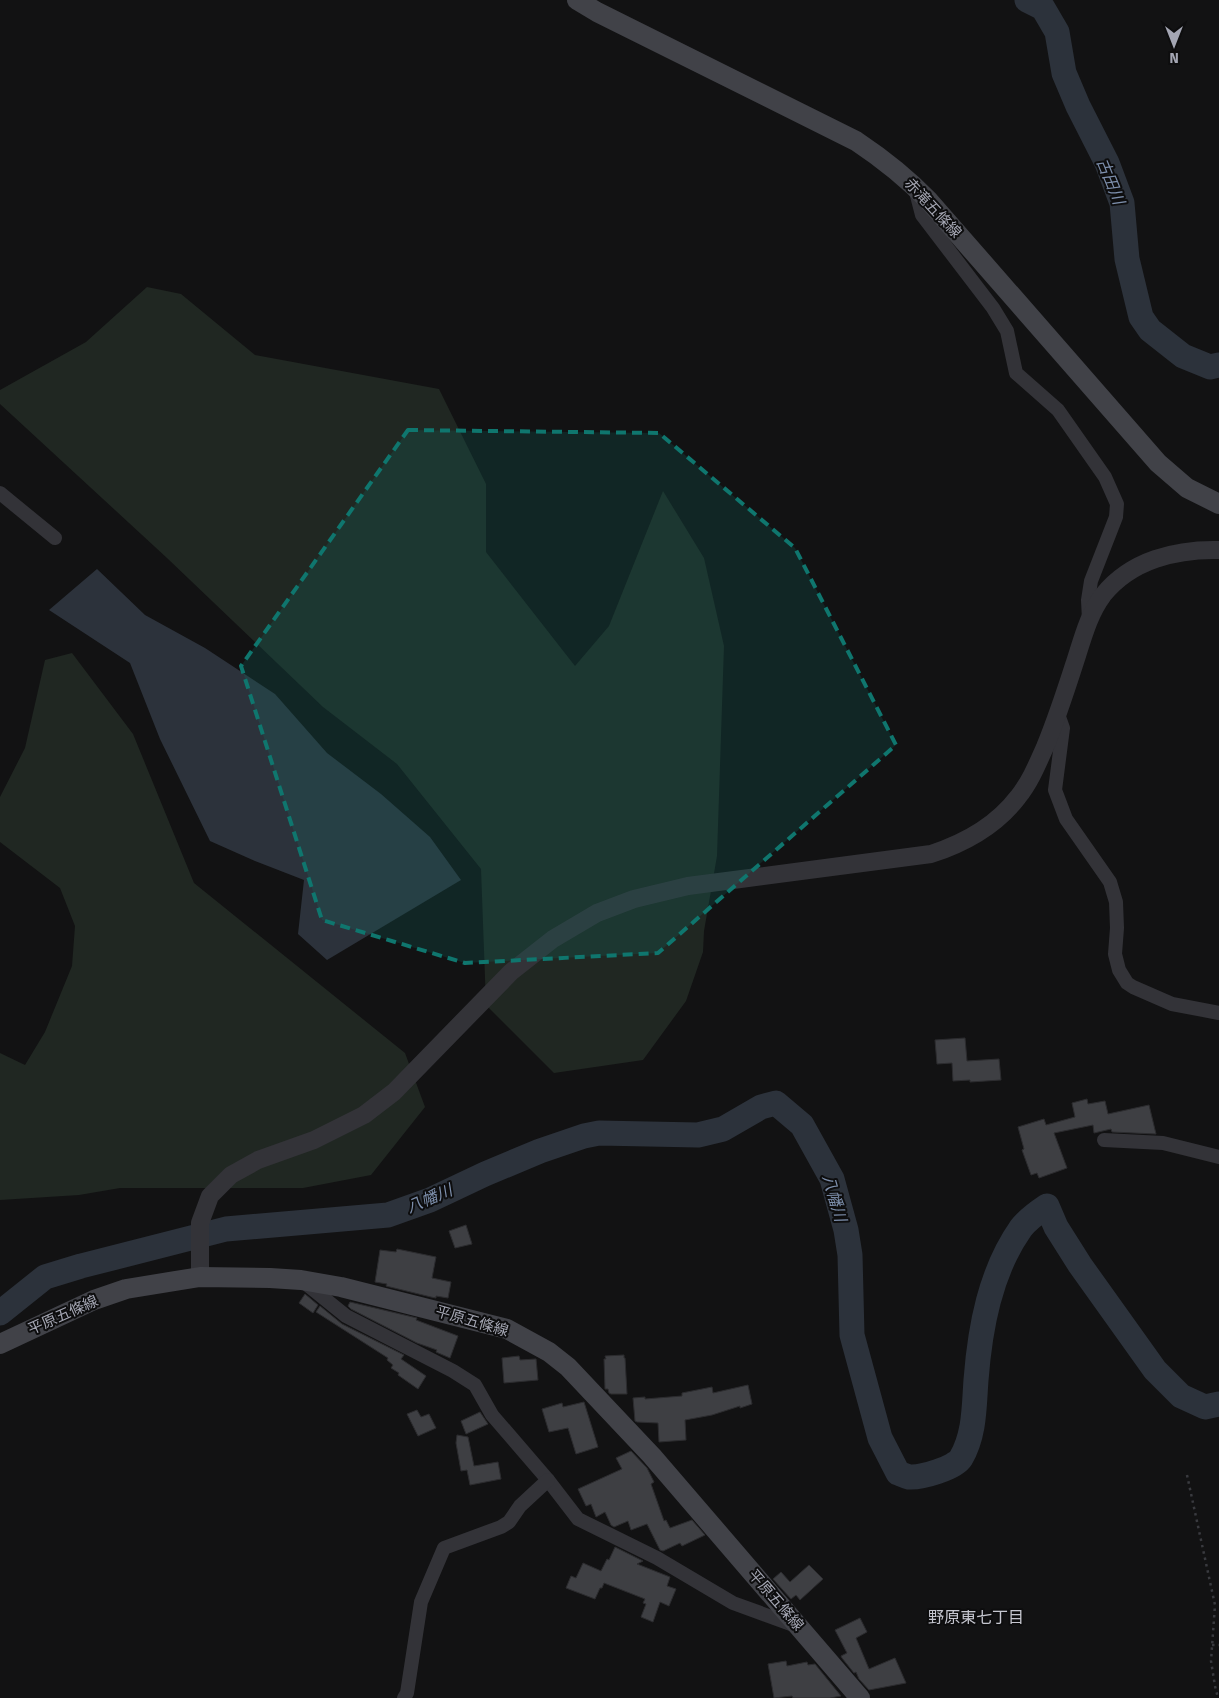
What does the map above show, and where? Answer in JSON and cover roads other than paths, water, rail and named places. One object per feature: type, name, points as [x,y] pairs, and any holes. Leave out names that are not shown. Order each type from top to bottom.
[{"type":"main road","name":"赤滝五條線","points":[[577,0],[597,12],[856,141],[878,156],[915,186],[930,201],[1147,453],[1187,488],[1219,504]]},
{"type":"main road","name":"平原五條線","points":[[0,1344],[94,1300],[126,1289],[200,1277],[301,1280],[341,1287],[507,1329],[549,1352],[574,1374],[652,1456],[860,1698]]},
{"type":"street","points":[[915,186],[922,215],[993,308],[1007,331],[1016,373],[1058,410],[1105,477],[1117,504],[1116,517],[1091,581],[1088,600],[1089,620]]},
{"type":"street","points":[[0,493],[55,538]]},
{"type":"street","points":[[200,1277],[200,1223],[210,1196],[230,1175],[258,1160],[314,1140],[364,1115],[394,1092],[511,972],[553,940],[597,913],[634,899],[688,886],[931,854],[948,849],[982,831],[996,820],[1018,797],[1035,770],[1058,714],[1089,620],[1102,596],[1120,578],[1140,565],[1173,553],[1219,550]]},
{"type":"street","points":[[1058,714],[1062,728],[1056,790],[1066,819],[1110,882],[1116,902],[1118,928],[1115,954],[1119,970],[1133,987],[1172,1004],[1219,1013]]},
{"type":"street","points":[[1104,1140],[1163,1143],[1219,1157]]},
{"type":"street","points":[[301,1280],[346,1316],[475,1384],[492,1415],[548,1480],[578,1519],[657,1558],[733,1603],[799,1627]]},
{"type":"street","points":[[404,1698],[407,1693],[421,1602],[444,1548],[510,1522],[520,1506],[548,1480]]},
{"type":"waterway","name":"古田川","points":[[1027,0],[1043,8],[1057,32],[1064,73],[1078,106],[1107,163],[1122,203],[1127,259],[1141,317],[1150,330],[1183,356],[1210,367],[1219,365]]},
{"type":"waterway","name":"八幡川","points":[[0,1313],[45,1277],[81,1266],[226,1229],[388,1215],[430,1200],[540,1151],[584,1136],[599,1133],[698,1135],[723,1129],[761,1107],[776,1103],[802,1125],[832,1179],[846,1230],[850,1255],[852,1335],[880,1438],[898,1473],[909,1477],[929,1474],[945,1469],[958,1462],[961,1458],[966,1449],[971,1430],[980,1340],[994,1282],[1001,1263],[1021,1228],[1047,1206],[1056,1227],[1080,1265],[1155,1370],[1181,1396],[1205,1407],[1219,1404]]},
{"type":"district","name":"野原東七丁目","points":[[976,1617]]}]
